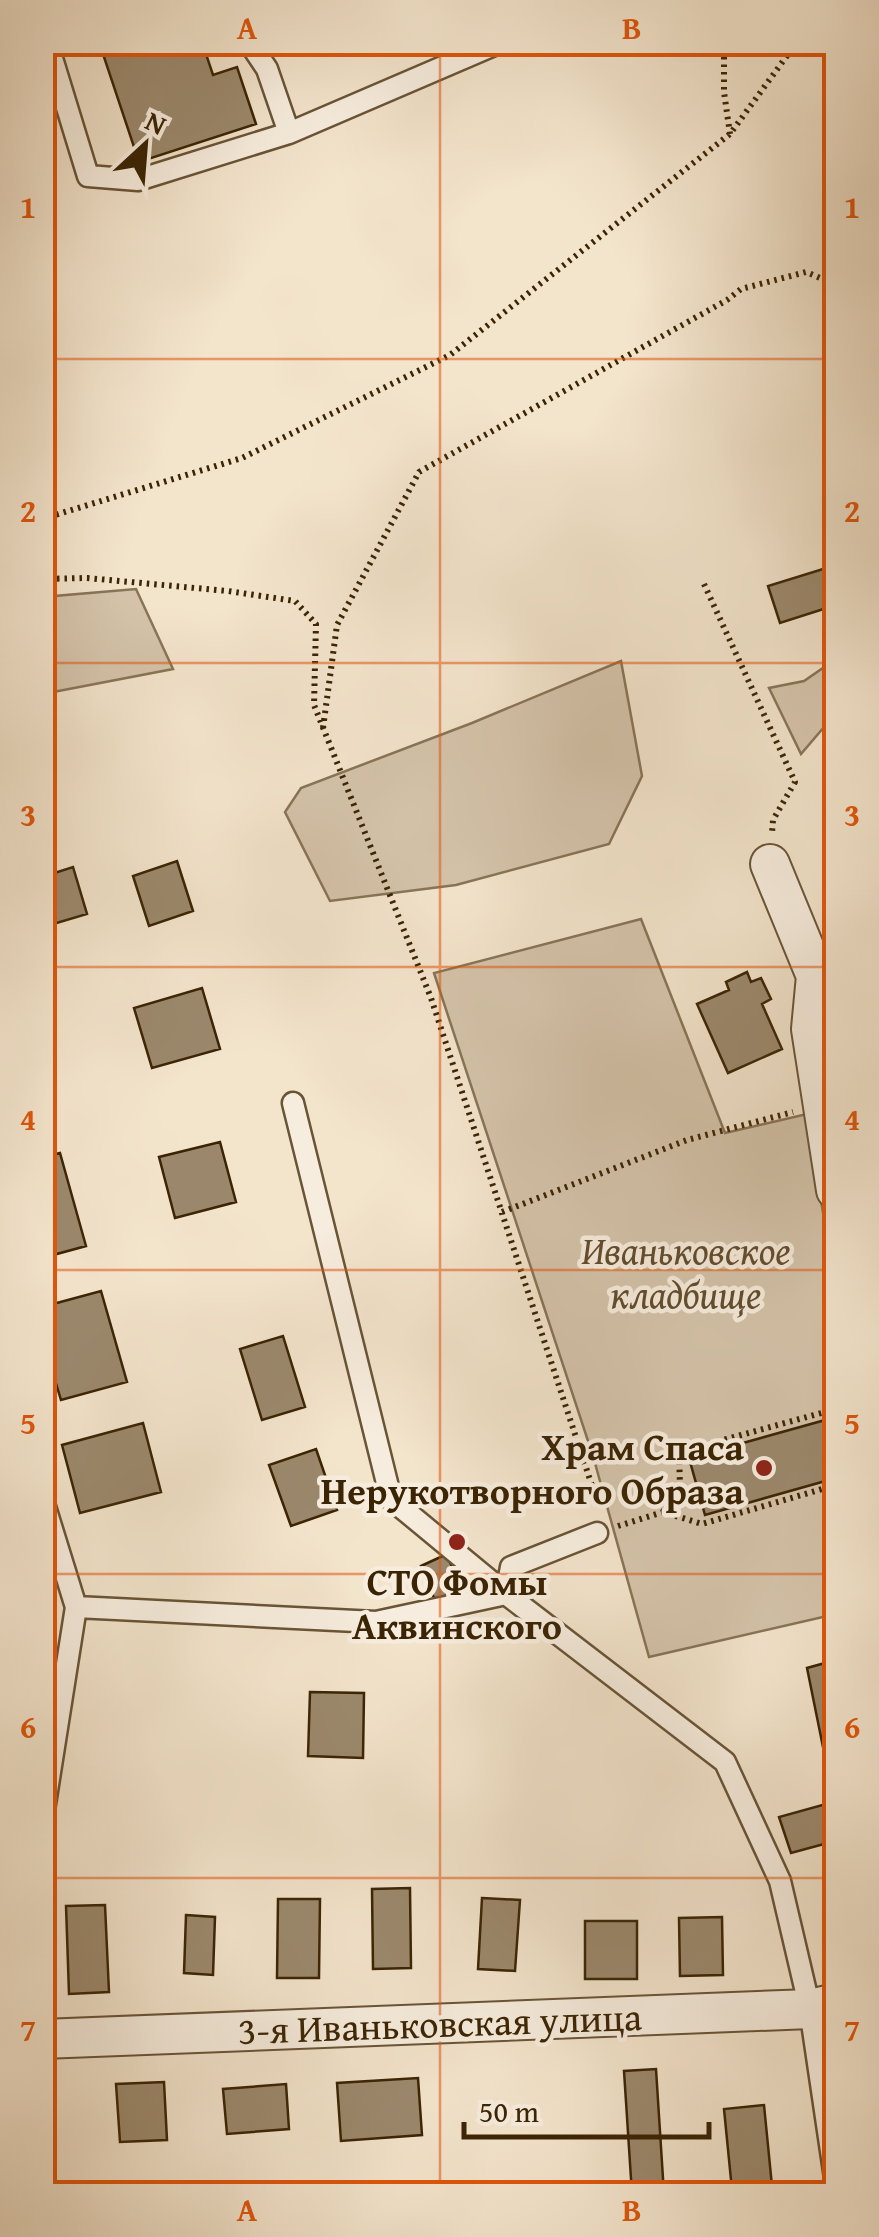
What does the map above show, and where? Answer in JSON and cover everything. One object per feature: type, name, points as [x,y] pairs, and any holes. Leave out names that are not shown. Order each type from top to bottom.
[{"type":"street","points":[[770,864],[816,976],[812,1029],[836,1190]]},
{"type":"street","name":"3-я Иваньковская улица","points":[[42,2039],[824,2006]]},
{"type":"lane","points":[[47,42],[88,176],[138,180],[289,133],[501,42]]},
{"type":"lane","points":[[248,42],[267,69],[289,133]]},
{"type":"lane","points":[[293,1104],[391,1499],[506,1594],[725,1762],[780,1881],[824,2006],[836,2185]]},
{"type":"lane","points":[[42,1497],[76,1607],[42,1824]]},
{"type":"lane","points":[[506,1594],[511,1567],[602,1531]]},
{"type":"lane","points":[[76,1607],[376,1622],[506,1594]]},
{"type":"path","points":[[724,42],[724,92],[730,134]]},
{"type":"path","points":[[42,519],[242,458],[450,356],[730,134],[797,42]]},
{"type":"path","points":[[323,732],[337,625],[419,472],[741,289],[806,272],[836,284]]},
{"type":"path","points":[[42,580],[88,578],[295,601],[316,624],[314,705],[432,998],[602,1531],[662,1512],[702,1524],[836,1486]]},
{"type":"path","points":[[704,584],[794,782],[773,820],[770,864]]},
{"type":"path","points":[[502,1212],[687,1140],[823,1104]]},
{"type":"path","points":[[662,1512],[680,1486],[678,1452],[836,1409]]},
{"type":"green space","points":[[136,589],[173,669],[43,694],[43,597]]},
{"type":"green space","points":[[836,659],[836,713],[801,754],[769,688],[804,681]]},
{"type":"green space","points":[[621,661],[642,776],[609,844],[456,885],[330,901],[285,812],[301,788]]},
{"type":"green space","name":"Иваньковское кладбище","points":[[641,919],[725,1133],[807,1114],[836,1274],[836,1614],[649,1657],[593,1456],[434,973]]},
{"type":"building","points":[[99,42],[202,42],[213,75],[237,67],[256,124],[139,162]]},
{"type":"building","points":[[836,565],[836,605],[780,623],[768,586]]},
{"type":"building","points":[[177,861],[193,911],[149,926],[133,876]]},
{"type":"building","points":[[73,867],[87,914],[50,925],[42,901],[42,877]]},
{"type":"building","points":[[747,972],[751,982],[761,978],[771,999],[762,1004],[782,1049],[728,1073],[697,1004],[729,990],[726,982]]},
{"type":"building","points":[[202,988],[220,1049],[152,1068],[134,1008]]},
{"type":"building","points":[[220,1142],[236,1202],[175,1218],[159,1157]]},
{"type":"building","points":[[60,1153],[86,1246],[42,1258],[42,1157]]},
{"type":"building","points":[[101,1291],[127,1382],[61,1400],[42,1337],[42,1307]]},
{"type":"building","points":[[283,1336],[305,1407],[262,1420],[240,1349]]},
{"type":"building","name":"Храм Спаса Нерукотворного Образа","points":[[836,1417],[836,1478],[705,1515],[689,1458]]},
{"type":"building","points":[[143,1423],[161,1492],[80,1513],[62,1445]]},
{"type":"building","points":[[316,1449],[337,1510],[291,1526],[269,1465]]},
{"type":"building","points":[[447,1554],[462,1593],[436,1603],[421,1566]]},
{"type":"building","points":[[836,1660],[836,1749],[824,1752],[807,1668]]},
{"type":"building","points":[[310,1692],[364,1693],[363,1758],[308,1756]]},
{"type":"building","points":[[826,1804],[835,1841],[791,1853],[779,1817]]},
{"type":"building","points":[[410,1888],[411,1968],[373,1969],[372,1889]]},
{"type":"building","points":[[482,1898],[520,1900],[515,1971],[478,1969]]},
{"type":"building","points":[[278,1899],[320,1899],[319,1978],[277,1978]]},
{"type":"building","points":[[105,1905],[109,1992],[69,1994],[66,1906]]},
{"type":"building","points":[[186,1915],[215,1917],[213,1975],[184,1973]]},
{"type":"building","points":[[722,1917],[723,1975],[680,1976],[679,1918]]},
{"type":"building","points":[[585,1921],[637,1921],[637,1979],[585,1979]]},
{"type":"building","points":[[656,2069],[664,2194],[632,2194],[624,2071]]},
{"type":"building","points":[[418,2078],[422,2135],[341,2141],[337,2083]]},
{"type":"building","points":[[164,2082],[167,2140],[120,2142],[116,2084]]},
{"type":"building","points":[[286,2084],[289,2129],[227,2134],[223,2089]]},
{"type":"building","points":[[764,2105],[772,2186],[732,2190],[724,2109]]},
{"type":"building","points":[[440,2186],[440,2194],[399,2194],[398,2188]]},
{"type":"place","name":"Храм Спаса Нерукотворного Образа","points":[[764,1468]]},
{"type":"place","name":"СТО Фомы Аквинского","points":[[457,1542]]}]
